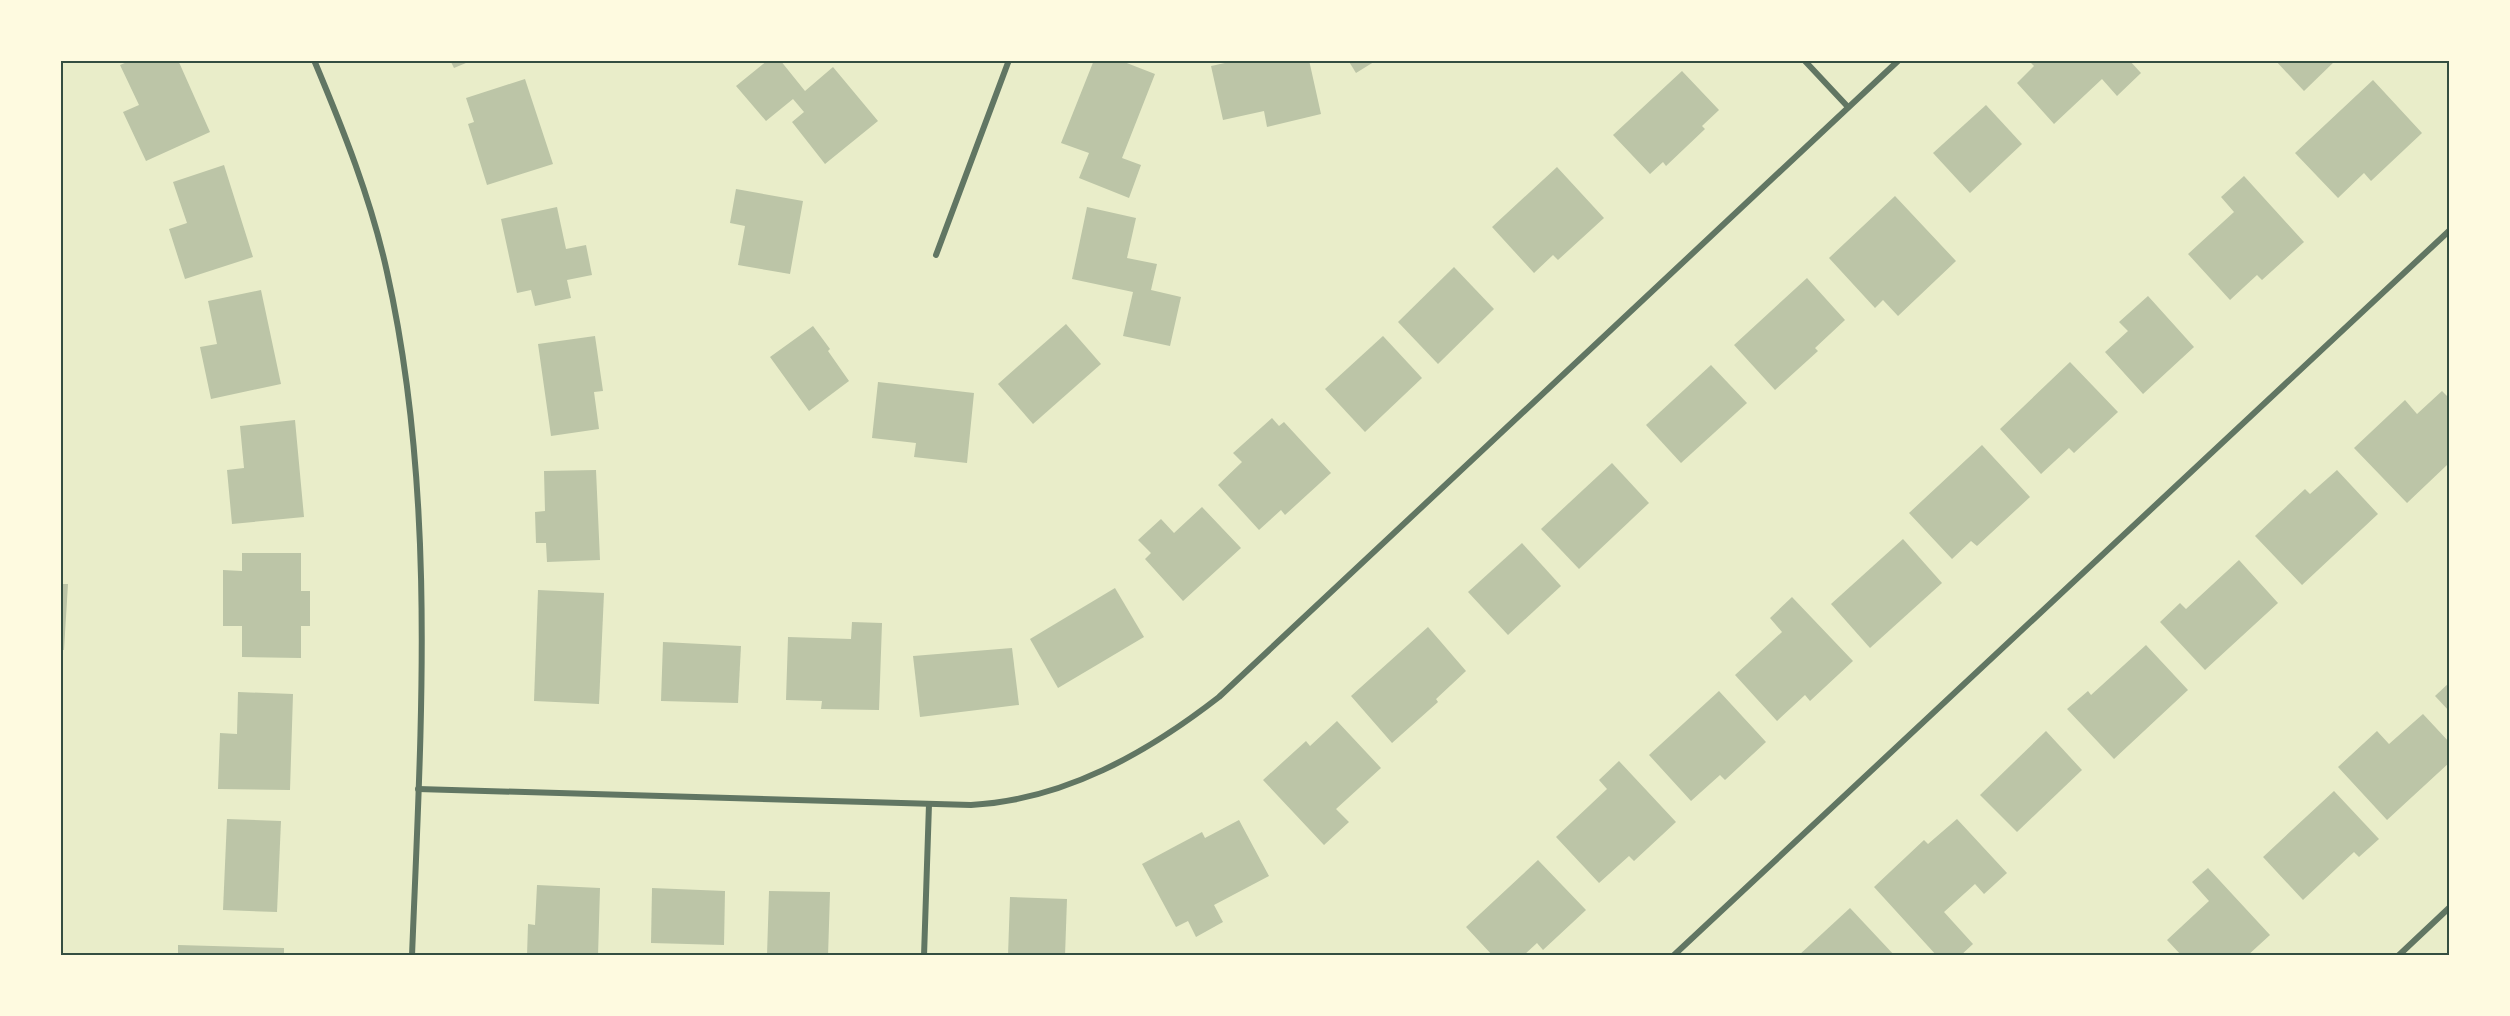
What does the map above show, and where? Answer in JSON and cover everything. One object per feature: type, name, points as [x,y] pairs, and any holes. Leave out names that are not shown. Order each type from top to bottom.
[{"type":"street","points":[[314,60],[375,223],[388,273],[415,438],[421,553],[418,789],[412,956]]},
{"type":"street","points":[[936,255],[1009,60]]},
{"type":"street","points":[[1804,60],[1848,107]]},
{"type":"street","points":[[418,789],[990,804],[1027,798],[1094,774],[1161,740],[1219,698],[1899,60]]},
{"type":"street","points":[[1673,956],[2450,230]]},
{"type":"street","points":[[924,956],[929,804]]},
{"type":"street","points":[[2398,956],[2450,907]]},
{"type":"building","points":[[132,60],[178,60],[210,132],[146,161],[123,112],[139,105],[120,65]]},
{"type":"building","points":[[450,60],[473,60],[454,68]]},
{"type":"building","points":[[768,60],[780,60],[805,91],[833,67],[878,121],[825,164],[792,122],[804,112],[793,99],[766,121],[736,86]]},
{"type":"building","points":[[1094,60],[1119,60],[1155,74],[1122,158],[1141,165],[1129,198],[1079,178],[1089,153],[1061,143]]},
{"type":"building","points":[[1239,60],[1309,60],[1321,114],[1267,127],[1264,111],[1223,120],[1211,66]]},
{"type":"building","points":[[1348,60],[1377,60],[1356,73]]},
{"type":"building","points":[[2035,60],[2129,60],[2141,73],[2117,96],[2102,79],[2054,124],[2017,83],[2034,66],[2031,63]]},
{"type":"building","points":[[2275,60],[2336,60],[2304,91]]},
{"type":"building","points":[[1682,71],[1719,110],[1702,126],[1705,129],[1666,166],[1663,162],[1650,174],[1613,135]]},
{"type":"building","points":[[525,79],[553,164],[487,185],[468,124],[474,122],[466,98]]},
{"type":"building","points":[[2373,80],[2422,133],[2371,181],[2364,173],[2338,198],[2295,153]]},
{"type":"building","points":[[1986,105],[2022,144],[1970,193],[1933,153]]},
{"type":"building","points":[[224,165],[253,257],[185,279],[169,229],[187,223],[173,182]]},
{"type":"building","points":[[1557,167],[1604,218],[1558,260],[1553,255],[1534,273],[1492,227]]},
{"type":"building","points":[[2244,176],[2304,242],[2262,280],[2257,275],[2230,300],[2188,254],[2234,212],[2221,197]]},
{"type":"building","points":[[736,189],[803,201],[790,274],[738,265],[745,226],[730,223]]},
{"type":"building","points":[[1895,196],[1956,261],[1898,316],[1883,300],[1875,308],[1829,258]]},
{"type":"building","points":[[557,207],[566,249],[586,245],[592,275],[567,280],[571,298],[535,306],[531,290],[517,293],[501,219]]},
{"type":"building","points":[[1087,207],[1136,218],[1127,258],[1157,264],[1151,290],[1181,297],[1170,346],[1123,336],[1133,292],[1072,279]]},
{"type":"building","points":[[1454,267],[1494,309],[1438,364],[1398,322]]},
{"type":"building","points":[[1807,278],[1845,320],[1815,348],[1818,351],[1775,390],[1734,345]]},
{"type":"building","points":[[261,290],[281,384],[211,399],[200,347],[217,344],[208,301]]},
{"type":"building","points":[[2148,296],[2194,347],[2143,394],[2105,352],[2128,331],[2119,322]]},
{"type":"building","points":[[1066,324],[1101,364],[1033,424],[998,384]]},
{"type":"building","points":[[813,326],[849,381],[809,411],[770,357]]},
{"type":"building","points":[[595,336],[603,391],[594,392],[599,429],[551,436],[538,344]]},
{"type":"building","points":[[1383,336],[1422,378],[1365,432],[1325,389]]},
{"type":"building","points":[[2070,362],[2118,412],[2074,453],[2069,448],[2041,474],[2000,429]]},
{"type":"building","points":[[1711,365],[1747,403],[1681,463],[1646,425]]},
{"type":"building","points":[[878,382],[974,393],[967,463],[914,457],[916,443],[872,438]]},
{"type":"building","points":[[2442,391],[2450,399],[2450,468],[2447,465],[2407,503],[2354,448],[2405,400],[2417,414]]},
{"type":"building","points":[[1272,418],[1279,426],[1284,422],[1331,473],[1285,515],[1281,510],[1259,530],[1218,485],[1242,462],[1233,453]]},
{"type":"building","points":[[295,420],[304,517],[232,524],[227,470],[244,468],[240,426]]},
{"type":"building","points":[[1982,445],[2030,497],[1977,546],[1971,541],[1952,559],[1909,513]]},
{"type":"building","points":[[1612,463],[1649,503],[1579,569],[1541,529]]},
{"type":"building","points":[[596,470],[600,560],[547,562],[546,543],[536,543],[535,512],[545,511],[544,471]]},
{"type":"building","points":[[2337,470],[2378,514],[2302,585],[2255,536],[2305,489],[2310,494]]},
{"type":"building","points":[[1202,507],[1241,548],[1183,601],[1145,559],[1151,553],[1138,540],[1161,519],[1174,533]]},
{"type":"building","points":[[1903,539],[1942,583],[1870,648],[1831,604]]},
{"type":"building","points":[[1522,543],[1561,586],[1508,635],[1468,592]]},
{"type":"building","points":[[242,553],[301,553],[301,591],[310,591],[310,626],[301,626],[301,658],[242,657],[242,626],[223,626],[223,570],[242,571]]},
{"type":"building","points":[[2239,560],[2278,603],[2205,670],[2160,622],[2180,603],[2186,609]]},
{"type":"building","points":[[60,584],[68,584],[64,650],[60,650]]},
{"type":"building","points":[[1115,588],[1144,637],[1058,688],[1030,639]]},
{"type":"building","points":[[538,590],[604,593],[599,704],[534,701]]},
{"type":"building","points":[[1792,597],[1853,661],[1810,701],[1805,695],[1777,721],[1735,675],[1782,632],[1770,618]]},
{"type":"building","points":[[852,622],[882,623],[879,710],[821,709],[822,701],[786,700],[788,637],[851,639]]},
{"type":"building","points":[[1428,627],[1466,671],[1436,699],[1438,702],[1392,743],[1351,696]]},
{"type":"building","points":[[663,642],[741,646],[738,703],[661,701]]},
{"type":"building","points":[[2146,645],[2188,690],[2114,759],[2067,709],[2088,691],[2091,695]]},
{"type":"building","points":[[1012,648],[1019,705],[920,717],[913,656]]},
{"type":"building","points":[[2450,682],[2450,712],[2435,696]]},
{"type":"building","points":[[1719,691],[1766,742],[1725,780],[1720,775],[1691,801],[1649,755]]},
{"type":"building","points":[[238,692],[293,694],[290,790],[218,789],[220,733],[237,734]]},
{"type":"building","points":[[2423,714],[2450,743],[2450,762],[2387,820],[2338,767],[2377,731],[2389,744]]},
{"type":"building","points":[[1337,721],[1381,768],[1336,809],[1349,822],[1324,845],[1263,780],[1306,741],[1310,746]]},
{"type":"building","points":[[2046,731],[2082,770],[2017,832],[1980,795]]},
{"type":"building","points":[[1619,761],[1676,822],[1634,861],[1629,856],[1599,883],[1556,837],[1607,789],[1599,780]]},
{"type":"building","points":[[2334,791],[2379,839],[2359,857],[2354,852],[2303,900],[2263,857]]},
{"type":"building","points":[[227,819],[281,821],[277,912],[223,910]]},
{"type":"building","points":[[1957,819],[2007,873],[1984,894],[1975,884],[1944,912],[1973,944],[1960,956],[1937,956],[1874,887],[1924,840],[1928,844]]},
{"type":"building","points":[[1239,820],[1269,876],[1214,905],[1223,922],[1196,937],[1188,921],[1176,927],[1142,864],[1202,832],[1205,838]]},
{"type":"building","points":[[1538,860],[1586,910],[1543,950],[1537,943],[1523,956],[1493,956],[1466,927]]},
{"type":"building","points":[[2208,868],[2270,935],[2247,956],[2182,956],[2167,940],[2209,901],[2192,882]]},
{"type":"building","points":[[537,885],[600,888],[598,956],[527,956],[528,924],[535,925]]},
{"type":"building","points":[[652,888],[725,891],[724,945],[651,943]]},
{"type":"building","points":[[769,891],[830,892],[828,956],[767,956]]},
{"type":"building","points":[[1010,897],[1067,899],[1065,956],[1008,956]]},
{"type":"building","points":[[1850,908],[1895,956],[1798,956]]},
{"type":"building","points":[[178,945],[284,948],[284,956],[178,956]]}]
